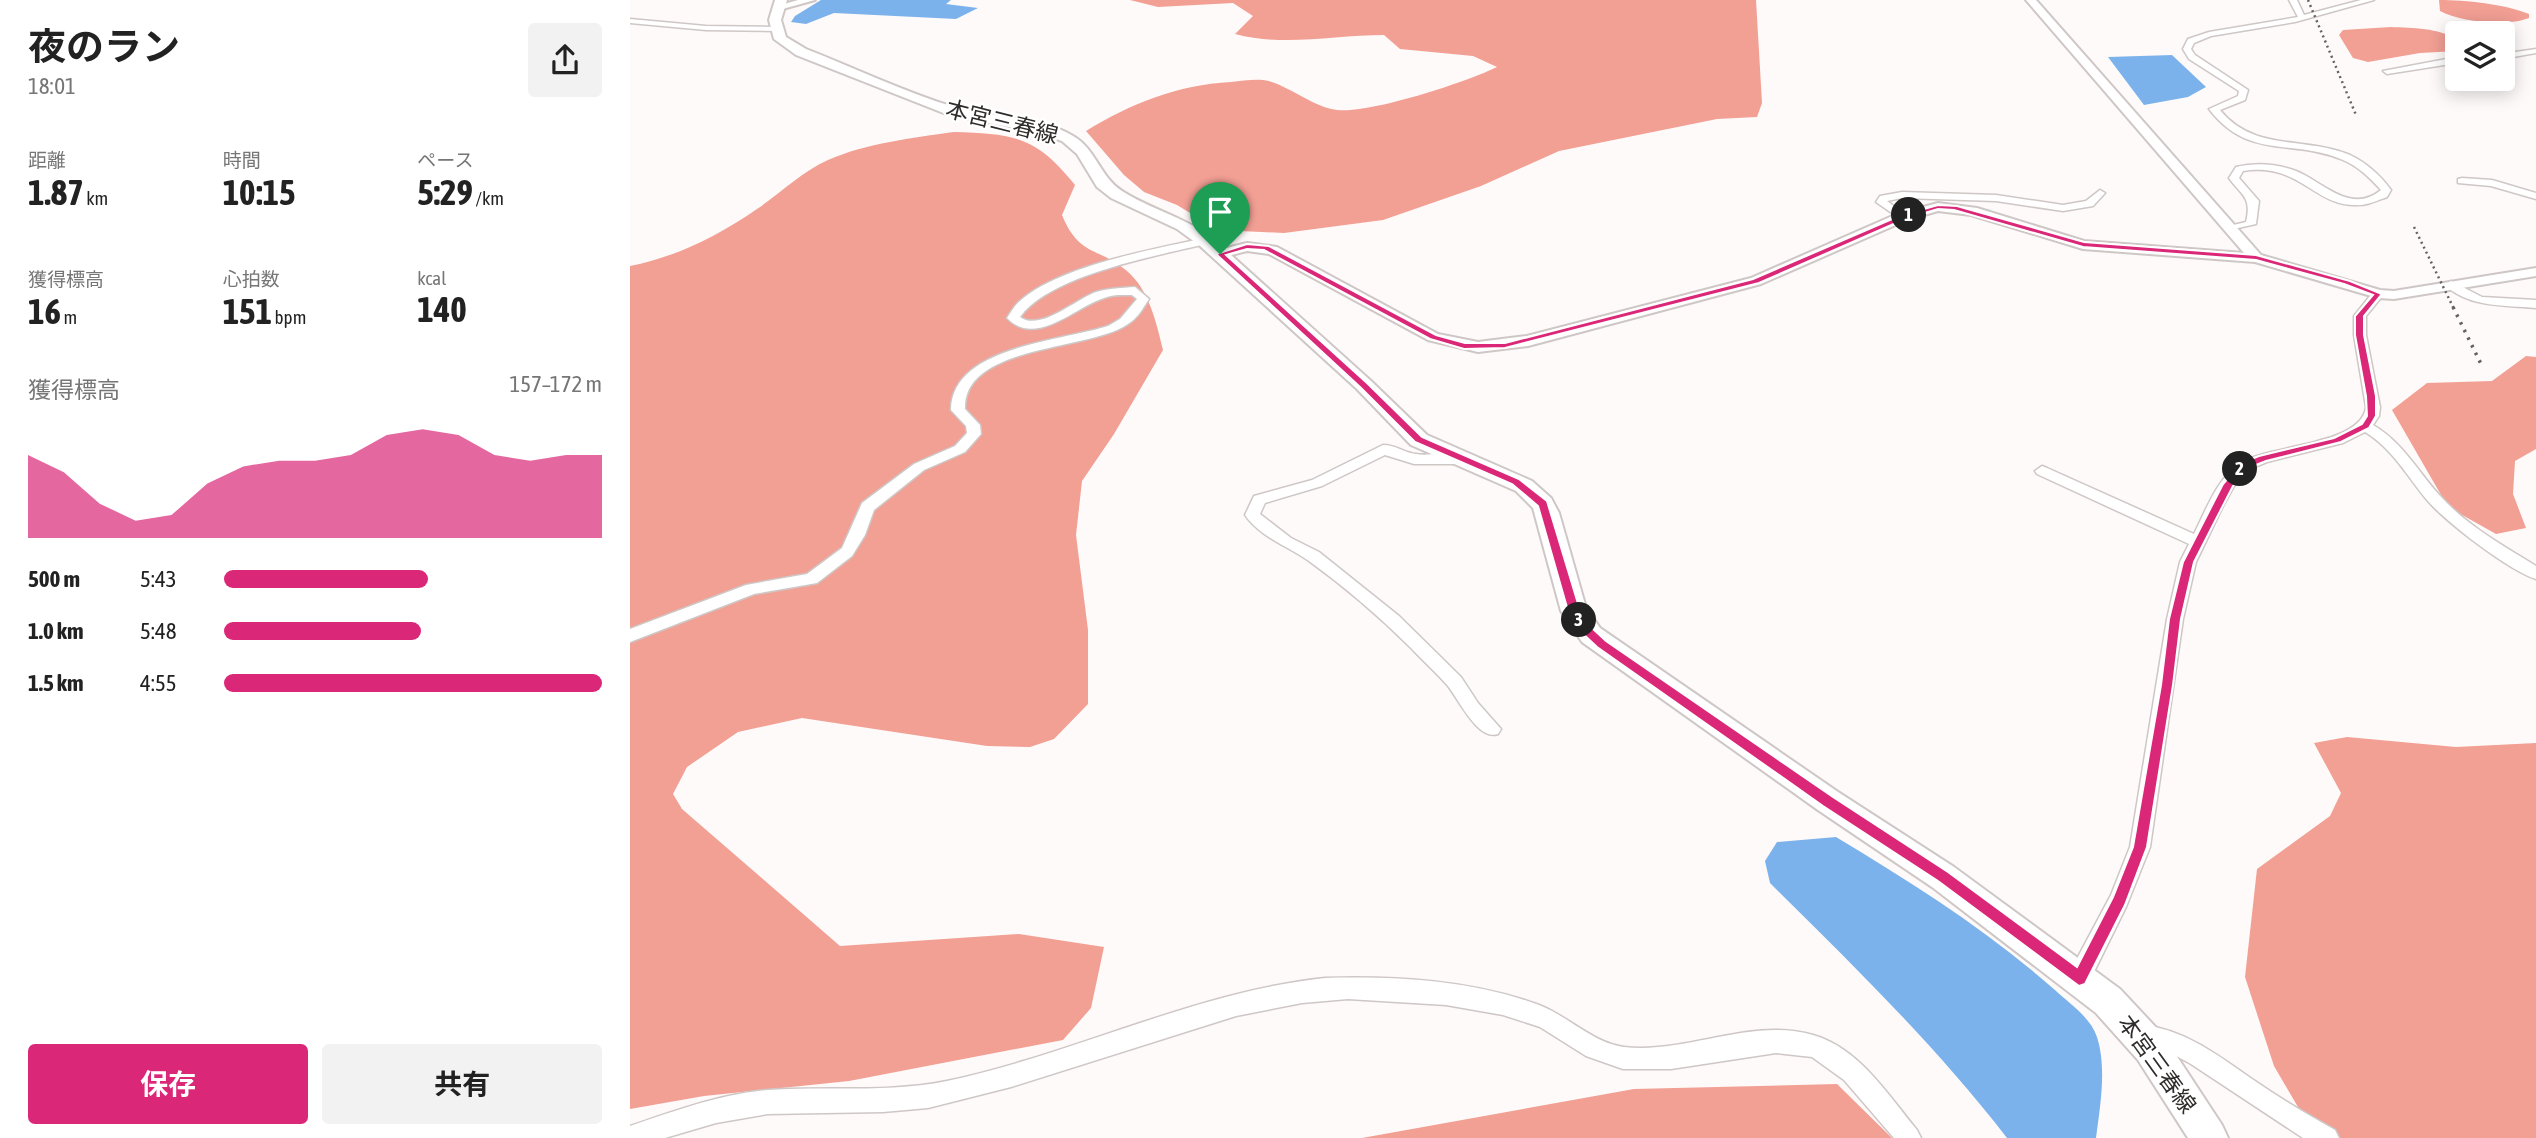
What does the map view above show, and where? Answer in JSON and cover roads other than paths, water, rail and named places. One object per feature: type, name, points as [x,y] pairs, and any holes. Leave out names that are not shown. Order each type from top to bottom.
[{"type":"main road","name":"本宮三春線","points":[[779,12],[784,44],[801,52],[927,103],[964,115],[1040,129],[1068,138],[1083,151],[1103,184],[1117,195],[1183,225],[1212,247],[1364,385],[1419,440],[1524,486],[1543,504],[1574,611],[1586,629],[1601,644],[1828,802],[1943,877],[2079,978],[2123,1014],[2174,1080],[2209,1138]]},
{"type":"street","points":[[630,21],[706,28],[779,12],[810,0]]},
{"type":"street","points":[[2031,0],[2233,228],[2256,258]]},
{"type":"street","points":[[2294,0],[2302,18]]},
{"type":"street","points":[[2233,228],[2251,224],[2256,209],[2252,195],[2234,178],[2240,169],[2244,168],[2268,167],[2287,171],[2309,181],[2322,192],[2346,201],[2362,202],[2383,195],[2386,190],[2380,180],[2334,151],[2248,138],[2222,123],[2214,109],[2242,97],[2244,90],[2192,57],[2187,49],[2191,41],[2209,34],[2302,18],[2370,0]]},
{"type":"street","points":[[2515,55],[2536,51]]},
{"type":"street","points":[[2387,71],[2445,62]]},
{"type":"street","points":[[2462,181],[2492,183],[2536,196]]},
{"type":"street","points":[[1902,217],[1881,202],[1884,198],[1902,195],[1996,198],[2063,208],[2089,204],[2100,193]]},
{"type":"street","points":[[630,636],[752,589],[811,579],[847,552],[867,507],[919,467],[960,449],[969,442],[974,434],[973,425],[958,410],[959,391],[967,380],[994,362],[1015,353],[1110,329],[1129,317],[1143,299],[1135,291],[1106,293],[1057,319],[1024,324],[1013,318],[1015,311],[1026,300],[1086,272],[1212,247],[1266,248],[1433,337],[1464,346],[1505,346],[1756,281],[1902,217],[1938,207],[1954,208],[2083,245],[2256,258],[2378,294],[2394,295],[2536,272]]},
{"type":"street","points":[[2451,285],[2467,298],[2478,301],[2536,304]]},
{"type":"street","points":[[2079,978],[2119,900],[2140,847],[2167,685],[2175,619],[2188,562],[2228,484],[2245,466],[2263,458],[2337,440],[2365,426],[2372,416],[2373,407],[2360,335],[2360,316],[2378,294]]},
{"type":"street","points":[[2365,426],[2383,435],[2395,446],[2423,487],[2460,524],[2536,573]]},
{"type":"street","points":[[1460,459],[1414,459],[1391,450],[1383,450],[1317,483],[1270,495],[1255,504],[1252,515],[1286,542],[1313,556],[1393,620],[1455,682],[1472,708],[1492,729]]},
{"type":"street","points":[[2042,471],[2198,542]]},
{"type":"street","points":[[630,1138],[710,1112],[765,1102],[904,1100],[948,1093],[1246,1001],[1292,991],[1369,989],[1483,1000],[1514,1007],[1549,1020],[1602,1052],[1619,1057],[1673,1058],[1760,1044],[1802,1041],[1829,1053],[1859,1079],[1909,1138]]},
{"type":"street","points":[[2139,1036],[2168,1039],[2326,1138]]},
{"type":"water","points":[[821,0],[951,0],[946,4],[978,8],[956,19],[834,13],[806,24],[791,22],[795,16]]},
{"type":"water","points":[[2172,55],[2206,87],[2188,97],[2144,105],[2108,57]]},
{"type":"water","points":[[1836,837],[1922,890],[1976,928],[2029,968],[2085,1017],[2097,1037],[2102,1062],[2096,1138],[2007,1138],[1923,1039],[1770,883],[1765,861],[1777,842]]},
{"type":"railway","points":[[2308,0],[2356,115]]},
{"type":"railway","points":[[2414,227],[2454,309]]},
{"type":"railway","points":[[2453,307],[2483,368]]}]
